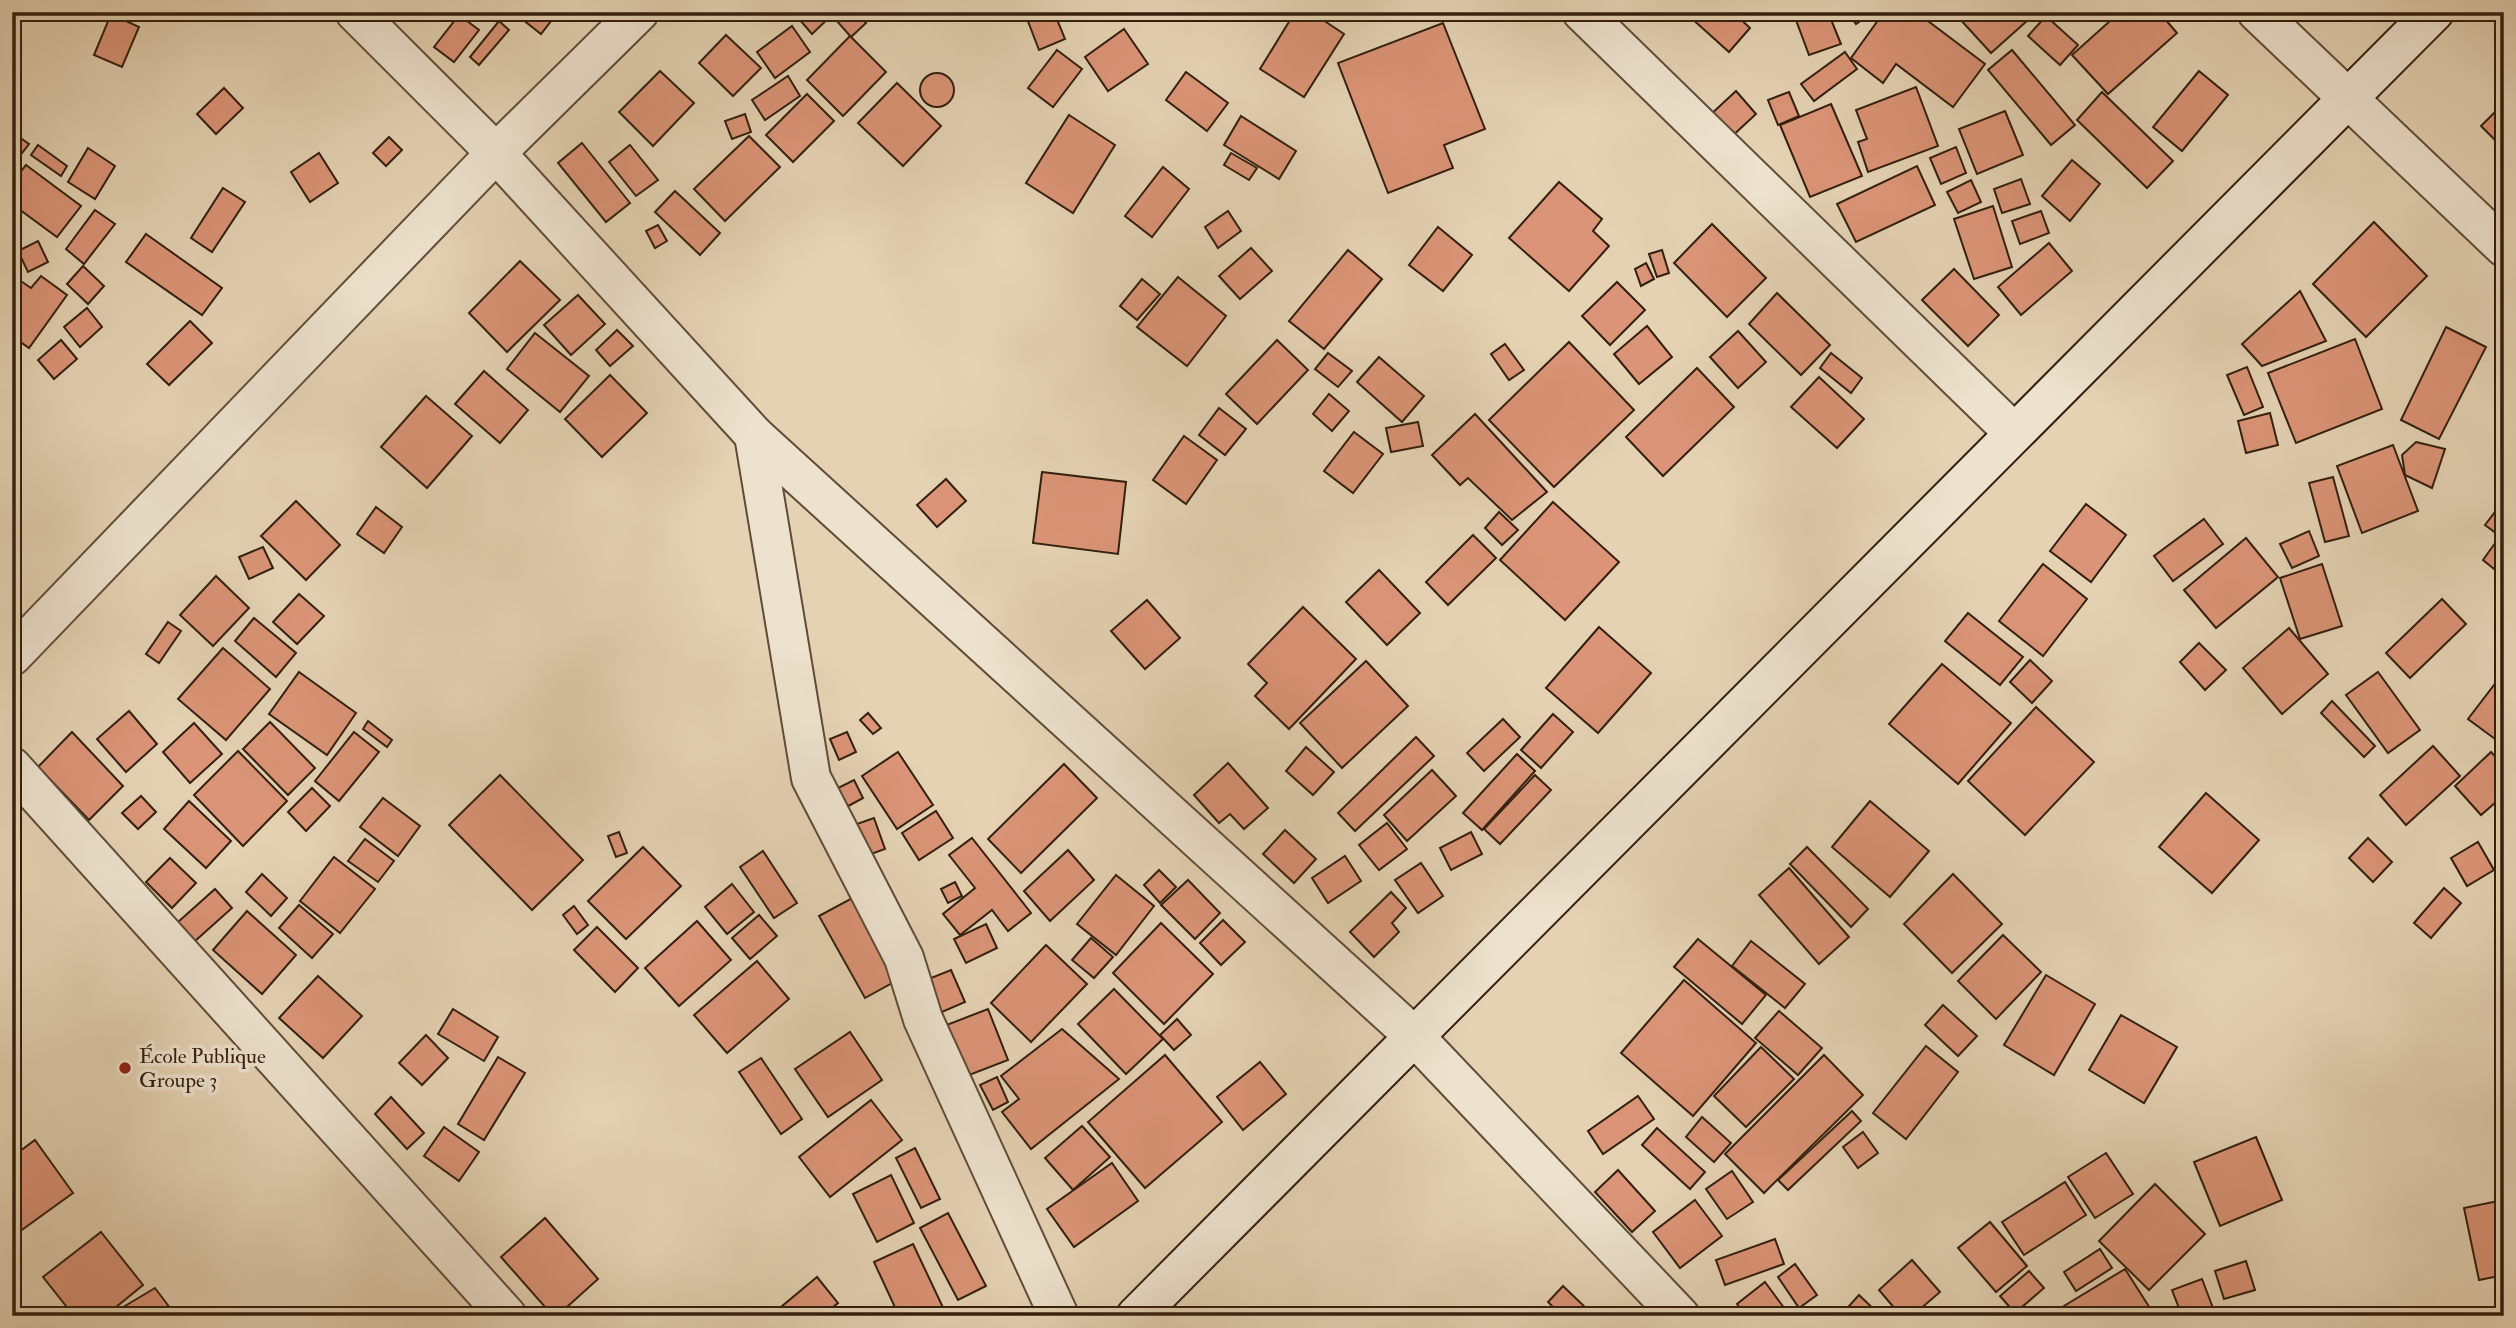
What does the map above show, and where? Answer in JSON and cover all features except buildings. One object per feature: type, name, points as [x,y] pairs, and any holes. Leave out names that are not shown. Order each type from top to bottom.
[{"type":"street","points":[[355,12],[496,153],[754,435],[1414,1036],[1680,1316]]},
{"type":"street","points":[[12,656],[496,153],[639,12]]},
{"type":"street","points":[[1582,12],[2014,433]]},
{"type":"street","points":[[2257,12],[2504,247]]},
{"type":"street","points":[[1136,1316],[2434,12]]},
{"type":"street","points":[[754,435],[811,778],[904,958],[923,1019],[1059,1316]]},
{"type":"street","points":[[12,767],[507,1316]]},
{"type":"place","name":"École Publique Groupe 3","points":[[125,1068]]}]
